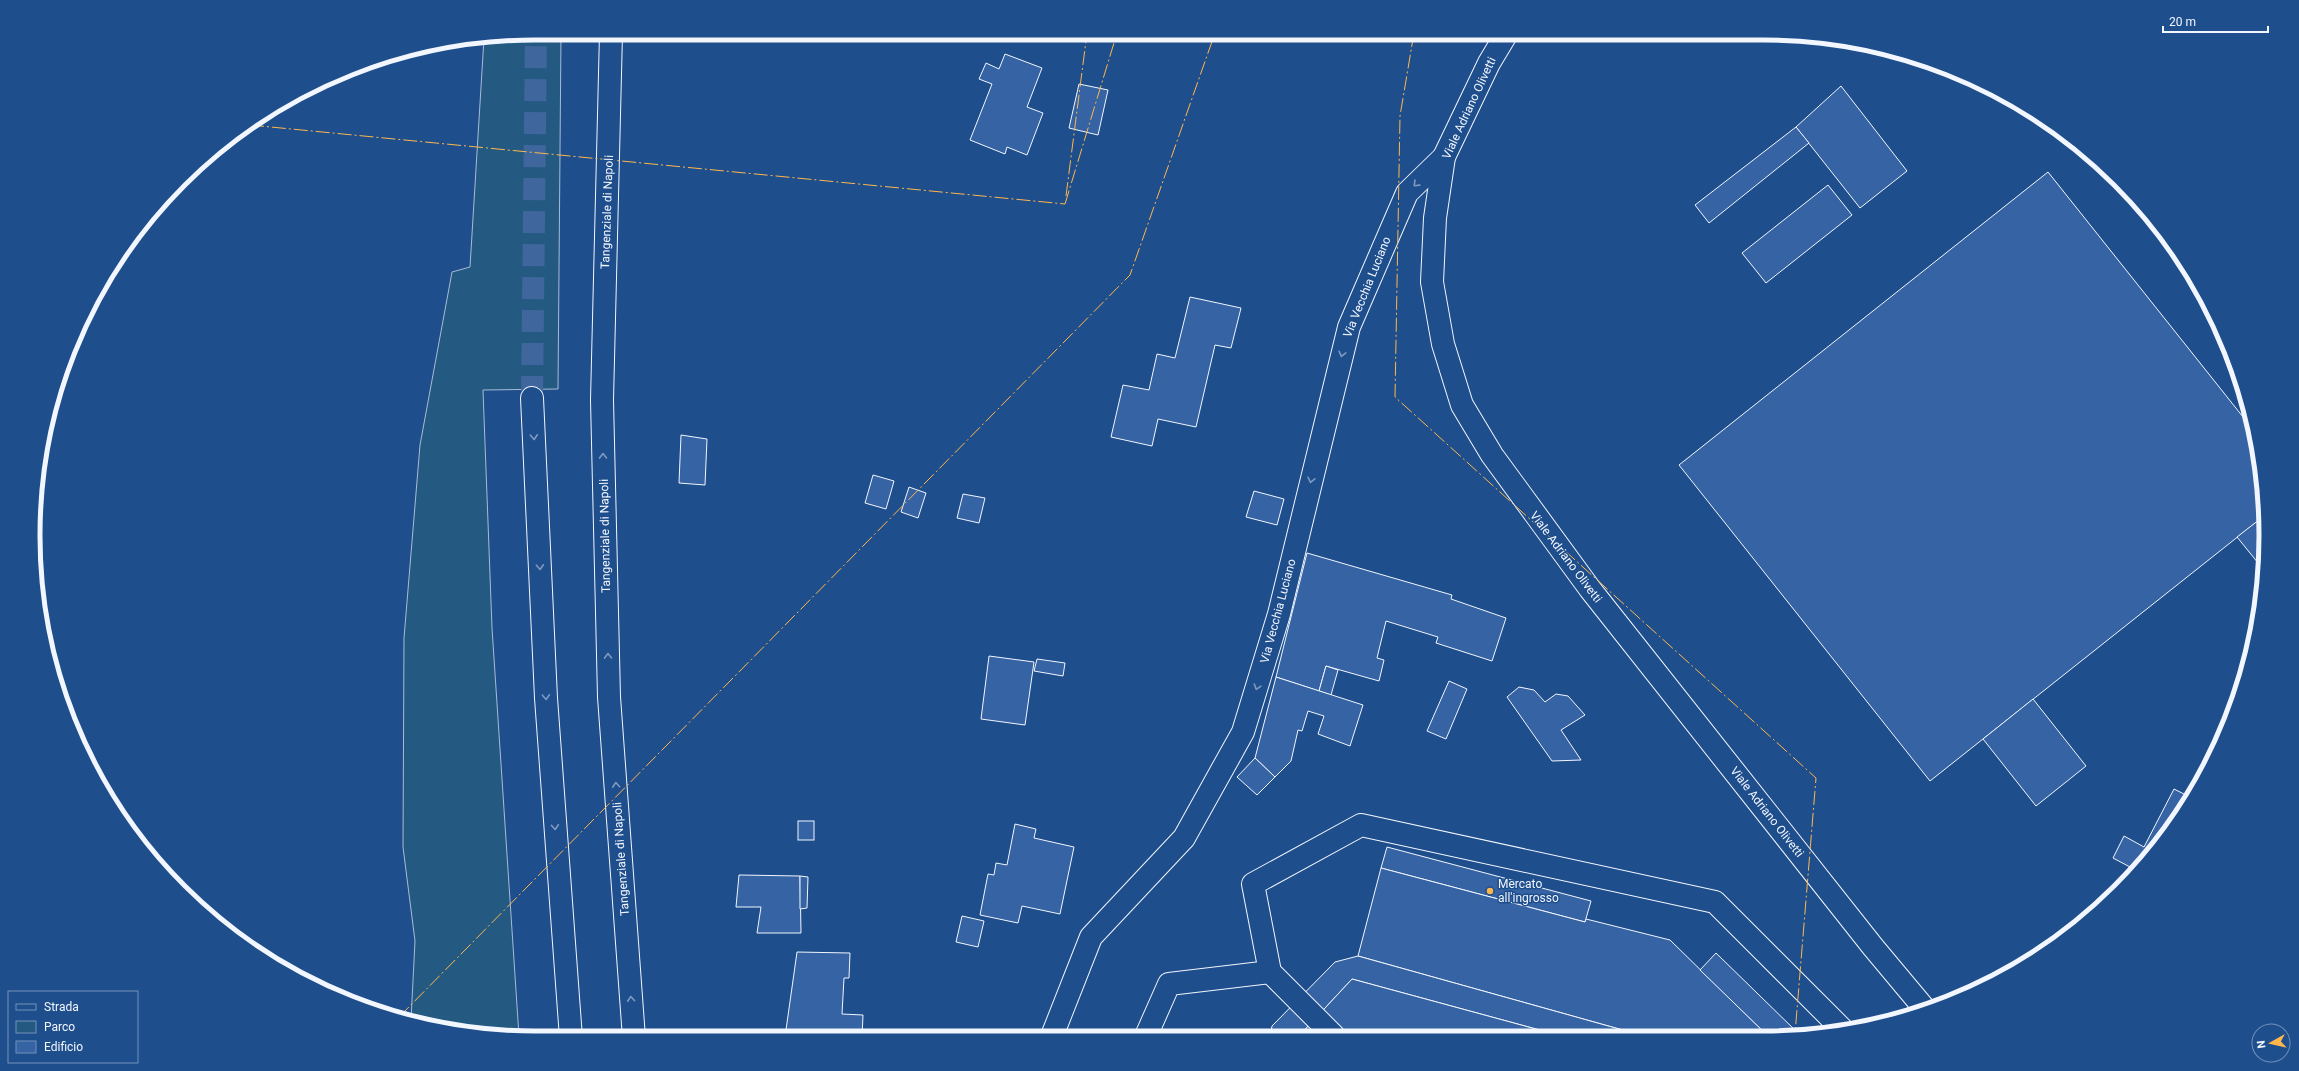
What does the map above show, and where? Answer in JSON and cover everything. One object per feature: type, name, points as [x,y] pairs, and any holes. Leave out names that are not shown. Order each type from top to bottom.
[{"type":"main road","name":"Tangenziale di Napoli","points":[[612,40],[603,431],[609,697],[633,1031]]},
{"type":"main road","name":"Viale Adriano Olivetti","points":[[1502,40],[1489,63],[1444,157],[1435,218],[1432,282],[1443,344],[1462,405],[1492,455],[1590,589],[1873,947],[1922,1005]]},
{"type":"main road","name":"Via Vecchia Luciano","points":[[1054,1031],[1091,937],[1184,838],[1243,732],[1279,614],[1349,327],[1407,193],[1444,157]]},
{"type":"main road","points":[[532,398],[546,698],[570,1031]]},
{"type":"main road","points":[[1330,1031],[1270,972],[1253,884],[1361,825],[1715,902],[1839,1025]]},
{"type":"main road","points":[[1148,1031],[1169,984],[1270,972]]},
{"type":"green space","points":[[561,40],[558,389],[483,390],[492,628],[519,1030],[471,1027],[411,1015],[415,941],[403,847],[404,638],[420,445],[452,272],[470,267],[484,43]]},
{"type":"building","points":[[1005,54],[1042,68],[1027,107],[1043,113],[1027,155],[1007,147],[1005,154],[970,140],[992,84],[979,79],[986,63],[999,69]]},
{"type":"building","points":[[1079,84],[1108,90],[1098,135],[1069,128]]},
{"type":"building","points":[[1841,86],[1907,171],[1860,208],[1796,127]]},
{"type":"building","points":[[1796,127],[1809,143],[1709,223],[1695,205]]},
{"type":"building","points":[[2048,172],[2245,419],[2255,471],[2259,520],[1930,781],[1679,465]]},
{"type":"building","points":[[1828,185],[1852,215],[1766,283],[1742,253]]},
{"type":"building","points":[[1190,297],[1241,308],[1231,348],[1215,345],[1196,427],[1158,419],[1152,446],[1111,437],[1123,385],[1149,390],[1157,354],[1175,358]]},
{"type":"building","points":[[681,435],[707,439],[705,485],[679,483]]},
{"type":"building","points":[[873,475],[894,481],[886,509],[865,503]]},
{"type":"building","points":[[909,487],[926,493],[918,518],[901,512]]},
{"type":"building","points":[[1254,491],[1284,499],[1277,525],[1246,517]]},
{"type":"building","points":[[963,494],[985,498],[979,523],[957,518]]},
{"type":"building","points":[[2259,520],[2258,563],[2237,537]]},
{"type":"building","points":[[1307,553],[1452,595],[1451,599],[1506,618],[1492,661],[1436,643],[1438,637],[1386,621],[1377,658],[1384,660],[1379,681],[1326,666],[1319,691],[1276,677]]},
{"type":"building","points":[[989,656],[1034,662],[1025,725],[981,719]]},
{"type":"building","points":[[1037,659],[1065,663],[1063,676],[1034,671]]},
{"type":"building","points":[[1326,666],[1338,670],[1331,695],[1319,691]]},
{"type":"building","points":[[1276,677],[1363,705],[1350,746],[1318,734],[1324,716],[1308,711],[1302,731],[1298,730],[1291,761],[1275,777],[1255,758]]},
{"type":"building","points":[[1449,681],[1467,689],[1446,739],[1427,731]]},
{"type":"building","points":[[1519,687],[1534,690],[1545,702],[1556,694],[1568,696],[1585,715],[1561,730],[1581,760],[1552,761],[1507,697]]},
{"type":"building","points":[[2033,699],[2086,766],[2036,806],[1983,739]]},
{"type":"building","points":[[1255,758],[1275,777],[1257,795],[1237,777]]},
{"type":"building","points":[[2174,789],[2185,795],[2157,837],[2128,871],[2130,867],[2113,858],[2124,836],[2144,847]]},
{"type":"building","points":[[798,821],[814,821],[814,840],[798,840]]},
{"type":"building","points":[[1015,824],[1036,829],[1034,838],[1074,847],[1060,914],[1022,906],[1018,923],[980,915],[988,874],[994,875],[996,863],[1007,865]]},
{"type":"building","points":[[1387,847],[1591,901],[1585,922],[1381,868]]},
{"type":"building","points":[[1381,868],[1585,922],[1586,919],[1670,940],[1763,1031],[1626,1031],[1358,956]]},
{"type":"building","points":[[739,875],[800,876],[801,933],[757,933],[761,907],[736,907]]},
{"type":"building","points":[[800,876],[808,877],[807,908],[800,909]]},
{"type":"building","points":[[962,916],[984,921],[978,947],[956,942]]},
{"type":"building","points":[[797,952],[850,953],[849,978],[844,978],[842,1014],[863,1015],[862,1031],[786,1031]]},
{"type":"building","points":[[1716,953],[1795,1030],[1763,1031],[1700,970]]},
{"type":"building","points":[[1358,956],[1626,1031],[1543,1031],[1352,979],[1304,1031],[1271,1031],[1272,1026],[1335,962]]},
{"type":"building","points":[[1352,979],[1543,1031],[1304,1031]]},
{"type":"tunnel","points":[[532,398],[536,40]]},
{"type":"power","points":[[1066,196],[1086,40]]},
{"type":"power","points":[[1065,204],[1115,40]]},
{"type":"power","points":[[403,1013],[1130,275],[1213,40]]},
{"type":"power","points":[[1413,40],[1400,116],[1395,397],[1816,778],[1795,1030]]},
{"type":"power","points":[[258,126],[1065,204]]},
{"type":"place","name":"Mercato all'ingrosso","points":[[1490,891]]}]
